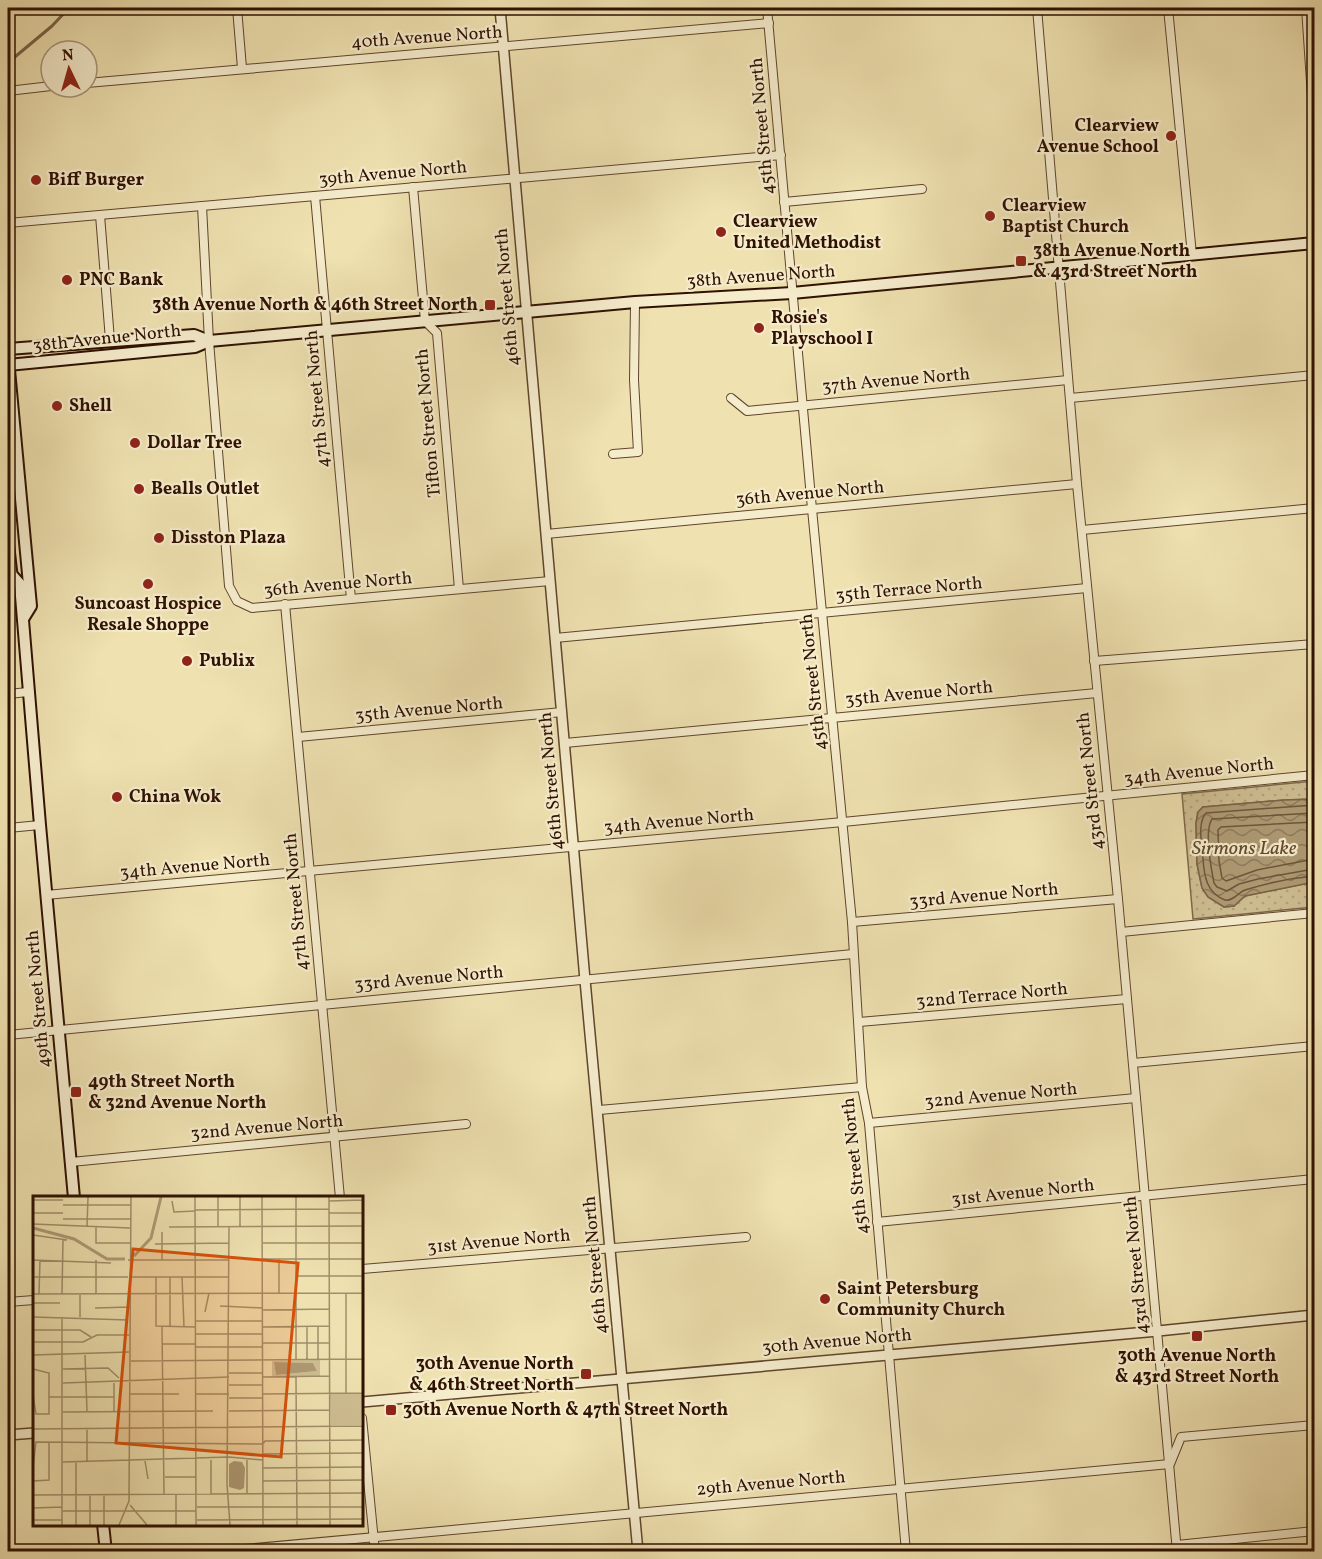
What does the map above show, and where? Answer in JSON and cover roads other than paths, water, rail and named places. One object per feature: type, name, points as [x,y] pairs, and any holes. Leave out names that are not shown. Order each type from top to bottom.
[{"type":"main road","name":"38th Avenue North","points":[[8,363],[195,347],[209,341],[327,330],[635,302],[792,293],[1314,243]]},
{"type":"main road","name":"38th Avenue North","points":[[8,349],[194,335],[209,341]]},
{"type":"main road","name":"49th Street North","points":[[8,363],[12,470],[32,606],[22,619]]},
{"type":"main road","name":"49th Street North","points":[[8,544],[16,608],[22,619],[74,1196]]},
{"type":"main road","points":[[10,574],[18,569],[26,554]]},
{"type":"main road","points":[[103,1526],[106,1551]]},
{"type":"street","points":[[237,8],[242,68]]},
{"type":"street","name":"46th Street North","points":[[500,8],[585,980],[638,1551]]},
{"type":"street","name":"45th Street North","points":[[767,8],[843,822],[852,922],[862,1088],[869,1123],[906,1551]]},
{"type":"street","name":"43rd Street North","points":[[1037,8],[1077,484],[1118,899],[1177,1548]]},
{"type":"street","points":[[1168,8],[1192,255]]},
{"type":"street","points":[[1306,8],[1314,126]]},
{"type":"street","name":"40th Avenue North","points":[[99,82],[769,23]]},
{"type":"street","points":[[8,91],[39,88]]},
{"type":"street","name":"39th Avenue North","points":[[8,224],[781,155]]},
{"type":"street","name":"Tifton Street North","points":[[413,187],[425,321],[436,333],[459,589]]},
{"type":"street","points":[[784,202],[922,189]]},
{"type":"street","name":"47th Street North","points":[[315,196],[351,599]]},
{"type":"street","points":[[202,206],[209,341]]},
{"type":"street","points":[[100,215],[110,340]]},
{"type":"street","points":[[613,454],[638,452],[634,380],[635,302]]},
{"type":"street","name":"36th Avenue North","points":[[209,341],[230,586],[237,601],[252,608],[550,580]]},
{"type":"street","points":[[1070,398],[1314,375]]},
{"type":"street","name":"37th Avenue North","points":[[731,398],[747,411],[1068,380]]},
{"type":"street","name":"36th Avenue North","points":[[546,534],[1077,484]]},
{"type":"street","points":[[1082,530],[1314,508]]},
{"type":"street","name":"35th Terrace North","points":[[555,638],[1087,588]]},
{"type":"street","name":"47th Street North","points":[[285,604],[340,1196]]},
{"type":"street","points":[[1094,661],[1314,644]]},
{"type":"street","points":[[8,694],[28,692]]},
{"type":"street","name":"35th Avenue North","points":[[565,743],[1097,693]]},
{"type":"street","name":"35th Avenue North","points":[[298,737],[562,712]]},
{"type":"street","name":"34th Avenue North","points":[[46,895],[843,822],[1314,775]]},
{"type":"street","points":[[8,828],[40,825]]},
{"type":"street","name":"33rd Avenue North","points":[[852,922],[1118,899]]},
{"type":"street","points":[[1121,932],[1314,913]]},
{"type":"street","name":"33rd Avenue North","points":[[8,1035],[853,954]]},
{"type":"street","name":"32nd Terrace North","points":[[859,1022],[1127,999]]},
{"type":"street","points":[[1133,1063],[1314,1046]]},
{"type":"street","points":[[598,1110],[862,1088]]},
{"type":"street","name":"32nd Avenue North","points":[[869,1123],[1136,1098]]},
{"type":"street","name":"32nd Avenue North","points":[[71,1161],[466,1124]]},
{"type":"street","name":"31st Avenue North","points":[[878,1222],[1314,1179]]},
{"type":"street","name":"31st Avenue North","points":[[363,1269],[746,1237]]},
{"type":"street","points":[[8,1302],[33,1300]]},
{"type":"street","name":"30th Avenue North","points":[[363,1402],[1314,1315]]},
{"type":"street","points":[[1170,1464],[1181,1437],[1314,1425]]},
{"type":"street","points":[[363,1428],[375,1551]]},
{"type":"street","points":[[8,1436],[33,1433]]},
{"type":"street","name":"29th Avenue North","points":[[212,1551],[1170,1464]]},
{"type":"street","points":[[1177,1548],[1314,1531]]},
{"type":"water","name":"Sirmons Lake","points":[[1314,799],[1314,882],[1245,896],[1234,906],[1224,907],[1208,897],[1202,888],[1197,864],[1196,823],[1198,812],[1203,807]]},
{"type":"waterway","points":[[10,61],[52,26],[69,8]]},
{"type":"place","name":"Clearview Avenue School","points":[[1171,136]]},
{"type":"place","name":"Biff Burger","points":[[36,180]]},
{"type":"place","name":"Clearview Baptist Church","points":[[990,216]]},
{"type":"place","name":"Clearview United Methodist","points":[[721,232]]},
{"type":"place","name":"38th Avenue North & 43rd Street North","points":[[1021,261]]},
{"type":"place","name":"PNC Bank","points":[[67,280]]},
{"type":"place","name":"38th Avenue North & 46th Street North","points":[[490,305]]},
{"type":"place","name":"Rosie's Playschool I","points":[[759,328]]},
{"type":"place","name":"Shell","points":[[57,406]]},
{"type":"place","name":"Dollar Tree","points":[[135,443]]},
{"type":"place","name":"Bealls Outlet","points":[[139,489]]},
{"type":"place","name":"Disston Plaza","points":[[159,538]]},
{"type":"place","name":"Suncoast Hospice Resale Shoppe","points":[[148,584]]},
{"type":"place","name":"Publix","points":[[187,661]]},
{"type":"place","name":"China Wok","points":[[117,797]]},
{"type":"place","name":"49th Street North & 32nd Avenue North","points":[[76,1092]]},
{"type":"place","name":"Saint Petersburg Community Church","points":[[825,1299]]},
{"type":"place","name":"30th Avenue North & 43rd Street North","points":[[1197,1336]]},
{"type":"place","name":"30th Avenue North & 46th Street North","points":[[586,1374]]},
{"type":"place","name":"30th Avenue North & 47th Street North","points":[[391,1410]]}]
